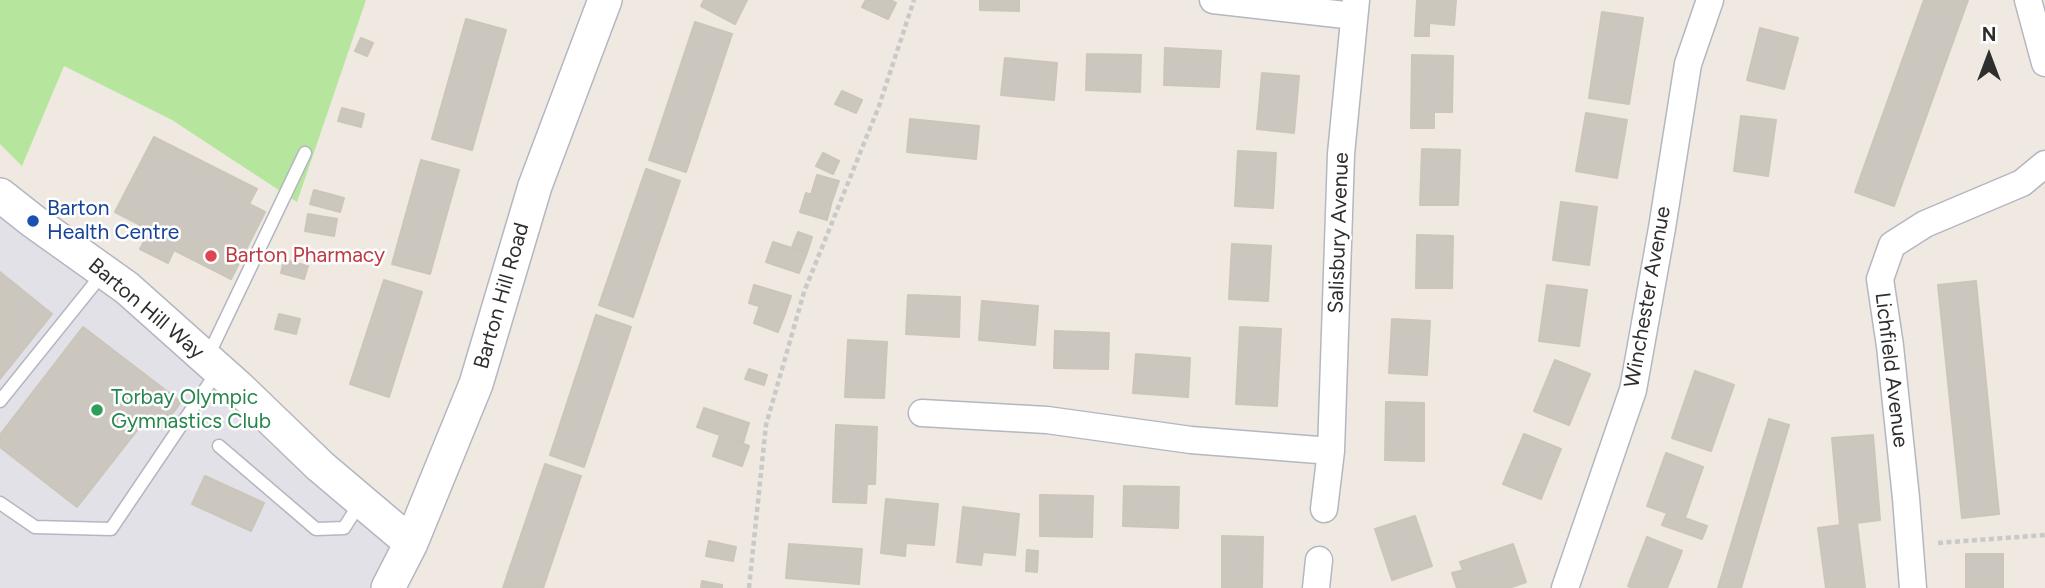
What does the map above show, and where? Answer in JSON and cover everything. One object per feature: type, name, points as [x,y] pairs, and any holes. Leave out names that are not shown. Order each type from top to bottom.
[{"type":"street","name":"Salisbury Avenue","points":[[1213,0],[1355,8],[1341,154],[1331,451],[1324,509]]},
{"type":"street","name":"Winchester Avenue","points":[[1565,588],[1633,390],[1688,64],[1710,0]]},
{"type":"street","points":[[2028,0],[2045,63]]},
{"type":"street","name":"Barton Hill Road","points":[[388,588],[411,543],[476,384],[535,186],[598,2]]},
{"type":"street","name":"Lichfield Avenue","points":[[1913,588],[1890,346],[1880,279],[1892,245],[1925,224],[2022,183],[2045,164]]},
{"type":"street","name":"Barton Hill Way","points":[[0,195],[127,288],[320,466],[411,543]]},
{"type":"street","points":[[922,413],[1047,420],[1191,440],[1331,451]]},
{"type":"street","points":[[1316,588],[1319,560]]},
{"type":"lane","points":[[0,503],[35,527],[110,529],[212,365],[305,153]]},
{"type":"lane","points":[[0,401],[104,272]]},
{"type":"lane","points":[[219,446],[316,529],[344,528],[362,501]]},
{"type":"path","points":[[750,588],[769,412],[804,292],[879,106],[915,0]]},
{"type":"path","points":[[1910,545],[2045,535]]},
{"type":"shaded area","points":[[0,195],[411,543],[388,588],[0,588]]},
{"type":"green space","points":[[0,0],[366,0],[297,202],[172,120],[64,66],[22,166],[0,144]]},
{"type":"building","points":[[704,0],[747,0],[735,24],[701,6]]},
{"type":"building","points":[[866,0],[890,0],[896,3],[888,19],[862,7]]},
{"type":"building","points":[[980,0],[1019,0],[1019,11],[980,10]]},
{"type":"building","points":[[1417,0],[1456,0],[1454,25],[1429,23],[1429,36],[1415,36]]},
{"type":"building","points":[[1924,0],[1968,0],[1894,206],[1855,192]]},
{"type":"building","points":[[1602,12],[1643,18],[1629,104],[1589,98]]},
{"type":"building","points":[[466,19],[506,30],[472,150],[432,139]]},
{"type":"building","points":[[695,22],[732,34],[686,172],[649,160]]},
{"type":"building","points":[[1760,28],[1798,38],[1784,89],[1747,80]]},
{"type":"building","points":[[361,38],[373,43],[367,56],[355,51]]},
{"type":"building","points":[[1165,48],[1221,51],[1219,87],[1164,85]]},
{"type":"building","points":[[1087,54],[1141,55],[1140,92],[1086,90]]},
{"type":"building","points":[[1412,55],[1453,56],[1452,112],[1434,112],[1434,128],[1411,128]]},
{"type":"building","points":[[1005,58],[1057,63],[1054,100],[1001,95]]},
{"type":"building","points":[[1262,73],[1299,76],[1294,133],[1257,129]]},
{"type":"building","points":[[842,91],[862,100],[856,113],[835,104]]},
{"type":"building","points":[[342,108],[364,114],[361,127],[338,121]]},
{"type":"building","points":[[1586,113],[1627,120],[1617,178],[1576,171]]},
{"type":"building","points":[[1741,116],[1776,120],[1768,176],[1734,171]]},
{"type":"building","points":[[910,119],[979,126],[976,159],[907,152]]},
{"type":"building","points":[[154,137],[257,189],[249,204],[265,212],[231,279],[174,250],[168,263],[140,249],[150,230],[115,212]]},
{"type":"building","points":[[1422,149],[1460,150],[1458,205],[1420,205]]},
{"type":"building","points":[[1238,151],[1276,153],[1273,208],[1235,206]]},
{"type":"building","points":[[823,153],[839,161],[833,174],[816,166]]},
{"type":"building","points":[[421,160],[459,170],[430,274],[392,264]]},
{"type":"building","points":[[646,169],[680,181],[633,317],[599,305]]},
{"type":"building","points":[[817,175],[839,181],[832,201],[811,195]]},
{"type":"building","points":[[314,190],[344,198],[340,212],[310,204]]},
{"type":"building","points":[[806,193],[832,201],[827,220],[800,212]]},
{"type":"building","points":[[1561,202],[1597,207],[1589,265],[1553,260]]},
{"type":"building","points":[[308,214],[337,219],[334,236],[305,231]]},
{"type":"building","points":[[798,232],[812,237],[807,253],[792,247]]},
{"type":"building","points":[[1417,235],[1453,236],[1452,288],[1416,288]]},
{"type":"building","points":[[773,242],[807,253],[799,273],[766,262]]},
{"type":"building","points":[[1232,244],[1271,246],[1268,301],[1229,299]]},
{"type":"building","points":[[284,260],[308,266],[304,279],[281,273]]},
{"type":"building","points":[[0,272],[52,314],[0,379]]},
{"type":"building","points":[[384,280],[422,292],[389,397],[350,384]]},
{"type":"building","points":[[1976,281],[1999,514],[1962,518],[1938,285]]},
{"type":"building","points":[[754,285],[791,296],[785,314],[749,303]]},
{"type":"building","points":[[1547,285],[1587,290],[1579,346],[1539,341]]},
{"type":"building","points":[[908,295],[960,297],[959,337],[906,334]]},
{"type":"building","points":[[982,301],[1038,306],[1035,345],[979,340]]},
{"type":"building","points":[[760,305],[785,314],[778,332],[754,323]]},
{"type":"building","points":[[279,314],[300,319],[296,334],[275,329]]},
{"type":"building","points":[[596,315],[631,327],[584,467],[550,455]]},
{"type":"building","points":[[1392,319],[1430,321],[1427,375],[1389,373]]},
{"type":"building","name":"Torbay Olympic Gymnastics Club","points":[[83,327],[181,402],[160,430],[146,419],[77,507],[0,447],[0,435]]},
{"type":"building","points":[[1240,327],[1281,329],[1277,406],[1236,404]]},
{"type":"building","points":[[1055,331],[1109,333],[1108,369],[1054,368]]},
{"type":"building","points":[[848,340],[887,342],[884,398],[845,397]]},
{"type":"building","points":[[1136,354],[1190,358],[1188,397],[1133,393]]},
{"type":"building","points":[[1555,360],[1590,374],[1569,425],[1534,411]]},
{"type":"building","points":[[749,369],[767,375],[764,385],[745,379]]},
{"type":"building","points":[[1695,371],[1734,385],[1711,451],[1672,438]]},
{"type":"building","points":[[1386,402],[1424,403],[1424,461],[1385,460]]},
{"type":"building","points":[[704,408],[749,423],[743,443],[697,427]]},
{"type":"building","points":[[1769,419],[1789,425],[1741,588],[1718,588]]},
{"type":"building","points":[[836,425],[877,427],[875,484],[867,484],[866,503],[833,502]]},
{"type":"building","points":[[1524,434],[1561,449],[1541,499],[1503,484]]},
{"type":"building","points":[[720,435],[749,446],[742,466],[713,456]]},
{"type":"building","points":[[1873,435],[1880,520],[1840,525],[1832,438]]},
{"type":"building","points":[[1666,453],[1703,467],[1685,518],[1707,526],[1702,539],[1662,525],[1667,513],[1647,506]]},
{"type":"building","points":[[545,464],[581,476],[543,588],[503,588]]},
{"type":"building","points":[[205,476],[264,503],[251,531],[192,504]]},
{"type":"building","points":[[1124,486],[1179,487],[1178,528],[1123,526]]},
{"type":"building","points":[[1040,495],[1093,496],[1092,537],[1040,536]]},
{"type":"building","points":[[886,499],[938,504],[934,545],[906,543],[905,556],[881,553]]},
{"type":"building","points":[[963,507],[1019,514],[1015,555],[983,552],[981,565],[957,562]]},
{"type":"building","points":[[1415,516],[1432,566],[1392,580],[1375,529]]},
{"type":"building","points":[[1857,523],[1865,588],[1826,588],[1818,528]]},
{"type":"building","points":[[1222,536],[1263,537],[1262,588],[1222,588]]},
{"type":"building","points":[[1647,537],[1682,551],[1667,588],[1628,586]]},
{"type":"building","points":[[709,541],[736,547],[733,561],[706,556]]},
{"type":"building","points":[[789,544],[862,549],[859,584],[786,578]]},
{"type":"building","points":[[1513,544],[1526,582],[1509,588],[1457,588],[1452,573],[1463,570],[1460,562]]},
{"type":"building","points":[[1027,550],[1038,551],[1037,572],[1026,571]]},
{"type":"building","points":[[1966,554],[2003,554],[2003,588],[1966,588]]},
{"type":"building","points":[[702,581],[722,585],[722,588],[701,588]]},
{"type":"place","name":"Barton Health Centre","points":[[33,221]]},
{"type":"place","name":"Barton Pharmacy","points":[[211,256]]},
{"type":"place","name":"Torbay Olympic Gymnastics Club","points":[[97,410]]}]
